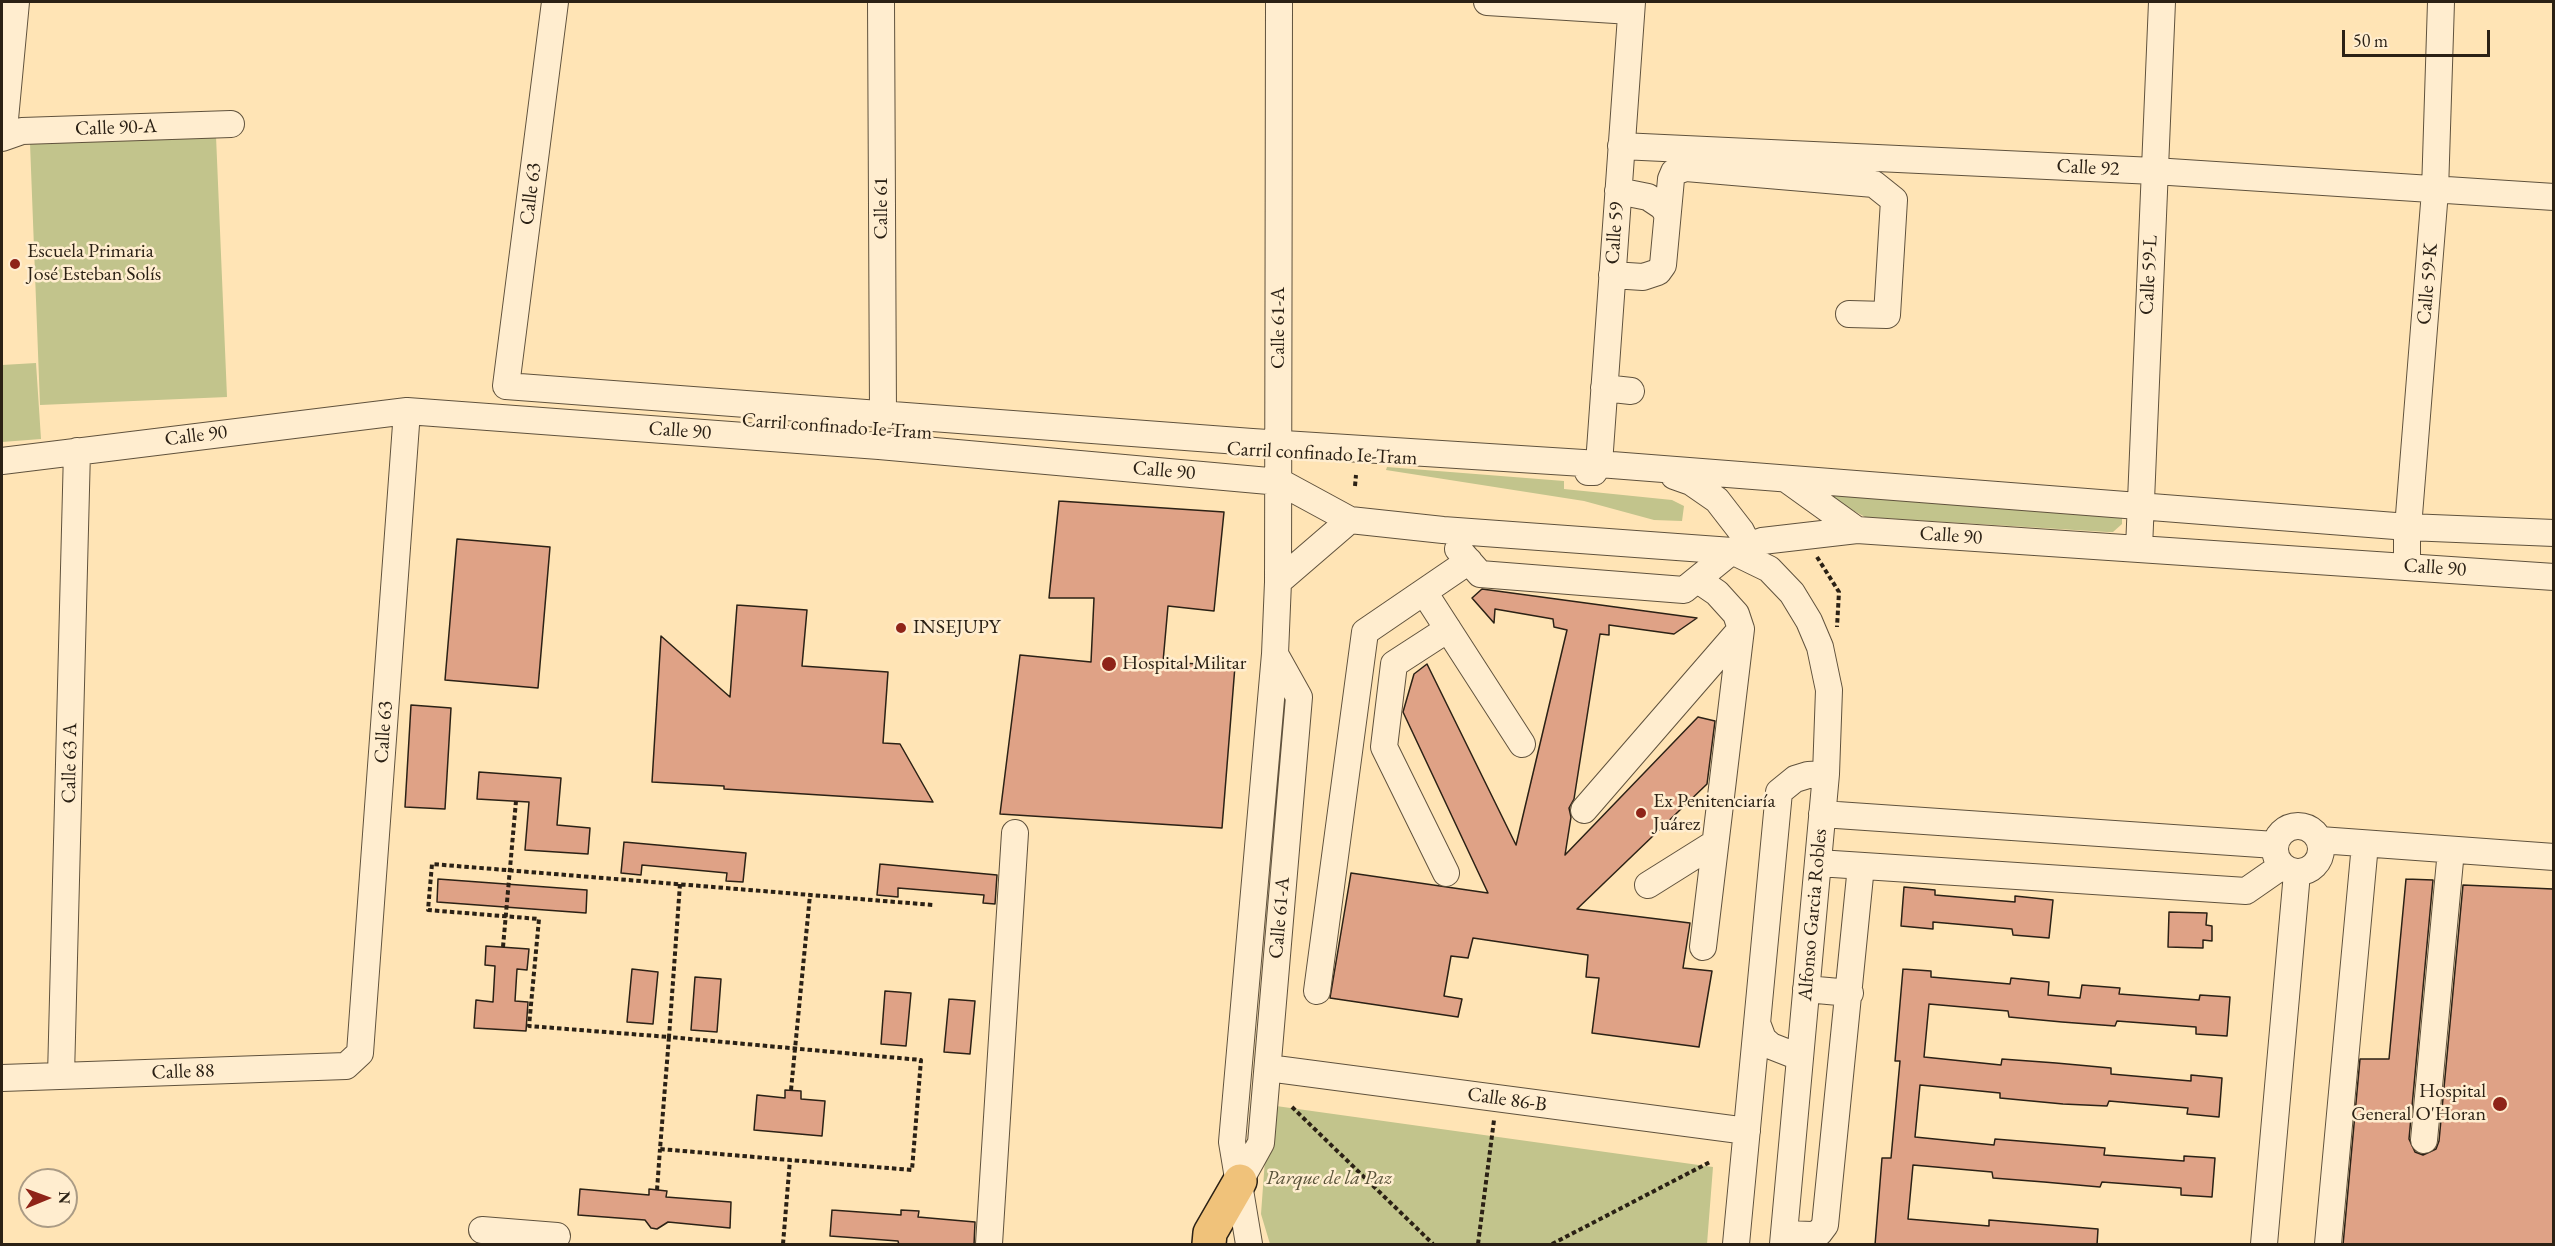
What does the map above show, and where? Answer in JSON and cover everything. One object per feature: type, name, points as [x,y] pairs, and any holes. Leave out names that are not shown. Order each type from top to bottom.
[{"type":"main road","points":[[1209,1245],[1210,1233],[1239,1181]]},
{"type":"street","points":[[2,131],[16,2]]},
{"type":"street","name":"Calle 63","points":[[506,387],[555,2]]},
{"type":"street","name":"Calle 61","points":[[881,2],[883,414]]},
{"type":"street","name":"Calle 61-A","points":[[1249,1245],[1232,1142],[1275,654],[1278,582],[1280,482],[1279,2]]},
{"type":"street","points":[[1487,2],[1632,6]]},
{"type":"street","name":"Calle 59-L","points":[[2139,548],[2162,2]]},
{"type":"street","name":"Calle 59-K","points":[[2407,566],[2408,527],[2435,191],[2441,2]]},
{"type":"street","name":"Calle 59","points":[[1599,464],[1632,6]]},
{"type":"street","name":"Calle 90-A","points":[[2,138],[21,131],[231,124]]},
{"type":"street","name":"Calle 92","points":[[1622,146],[2154,171],[2553,197]]},
{"type":"street","points":[[1874,184],[1876,158]]},
{"type":"street","points":[[1612,275],[1644,276],[1658,272],[1663,265],[1671,179],[1674,172],[1686,168],[1874,184],[1894,200],[1887,315],[1849,314]]},
{"type":"street","points":[[1618,191],[1648,197],[1663,207],[1667,214]]},
{"type":"street","name":"Calle 90","points":[[506,387],[1279,445]]},
{"type":"street","points":[[1604,388],[1631,391]]},
{"type":"street","name":"Carril confinado Ie-Tram","points":[[2,447],[380,400],[515,402],[886,431],[1245,450],[1279,445]]},
{"type":"street","name":"Calle 63","points":[[360,1053],[407,411]]},
{"type":"street","name":"Calle 90","points":[[2,461],[407,411],[879,446],[1280,482],[1350,520],[1443,530],[1745,553],[1762,541],[1857,530],[2553,577]]},
{"type":"street","points":[[1279,445],[1599,464],[2408,527],[2553,533]]},
{"type":"street","name":"Calle 63 A","points":[[61,1076],[75,987],[77,451]]},
{"type":"street","points":[[1443,530],[1479,574],[1684,591],[1698,580],[1745,553],[1734,520],[1711,495],[1691,482],[1645,468]]},
{"type":"street","points":[[1786,479],[1857,530]]},
{"type":"street","points":[[1278,582],[1350,520]]},
{"type":"street","name":"Alfonso Garcia Robles","points":[[1745,553],[1769,570],[1792,593],[1809,621],[1820,647],[1829,690],[1826,774],[1783,1239]]},
{"type":"street","points":[[1317,991],[1365,632],[1469,561]]},
{"type":"street","points":[[1698,580],[1717,593],[1736,614],[1741,628],[1703,947]]},
{"type":"street","points":[[1424,592],[1522,744]]},
{"type":"street","points":[[1584,810],[1741,628]]},
{"type":"street","points":[[1446,873],[1384,747],[1394,664],[1448,629]]},
{"type":"street","name":"Calle 61-A","points":[[1239,1181],[1261,1143],[1299,697],[1275,654]]},
{"type":"street","points":[[1736,1245],[1779,792],[1795,779],[1808,775],[1826,774]]},
{"type":"street","points":[[1822,814],[2284,861],[2312,868],[2321,855],[2320,840],[2310,829],[2296,826],[2283,831],[2284,861],[2264,1245]]},
{"type":"street","points":[[989,1245],[1015,833]]},
{"type":"street","points":[[2320,840],[2553,857]]},
{"type":"street","points":[[1647,885],[1715,843]]},
{"type":"street","points":[[2328,1245],[2365,844]]},
{"type":"street","points":[[2424,1140],[2451,850]]},
{"type":"street","points":[[1818,863],[2246,891],[2284,861]]},
{"type":"street","points":[[1783,1239],[1819,1233],[1825,1225],[1861,866]]},
{"type":"street","points":[[1806,988],[1850,993]]},
{"type":"street","points":[[1757,1023],[1763,1038],[1771,1046],[1799,1057]]},
{"type":"street","name":"Calle 88","points":[[2,1078],[346,1066],[360,1053]]},
{"type":"street","name":"Calle 86-B","points":[[1268,1068],[1747,1131]]},
{"type":"street","points":[[482,1230],[557,1236]]},
{"type":"path","points":[[1355,486],[1356,475]]},
{"type":"path","points":[[1812,549],[1839,592],[1837,627]]},
{"type":"path","points":[[503,947],[516,801]]},
{"type":"path","points":[[660,1149],[912,1170],[921,1060],[529,1026],[539,919],[428,910],[432,864],[933,905]]},
{"type":"path","points":[[657,1190],[680,884]]},
{"type":"path","points":[[791,1090],[810,895]]},
{"type":"path","points":[[1478,1245],[1497,1098]]},
{"type":"path","points":[[1292,1107],[1433,1245]]},
{"type":"path","points":[[783,1245],[790,1160]]},
{"type":"path","points":[[1552,1245],[1710,1162]]},
{"type":"green space","points":[[216,136],[227,397],[40,405],[30,143]]},
{"type":"green space","points":[[36,363],[41,439],[2,442],[2,365]]},
{"type":"green space","points":[[1387,467],[1564,481],[1564,489],[1672,500],[1684,506],[1682,521],[1654,520],[1584,501],[1386,470]]},
{"type":"green space","points":[[1827,496],[1890,496],[2122,517],[2122,524],[2113,532],[2107,532],[1865,517]]},
{"type":"green space","name":"Parque de la Paz","points":[[1269,1105],[1713,1167],[1707,1244],[1270,1244],[1261,1214]]},
{"type":"building","name":"Hospital Militar","points":[[1059,501],[1224,512],[1214,611],[1168,606],[1163,662],[1235,666],[1222,828],[1000,814],[1020,655],[1091,662],[1094,598],[1049,598]]},
{"type":"building","points":[[457,539],[550,547],[538,688],[445,680]]},
{"type":"building","name":"Ex Penitenciaría Juárez","points":[[1482,589],[1697,618],[1674,634],[1609,625],[1609,635],[1600,634],[1574,799],[1569,808],[1571,817],[1565,855],[1698,717],[1715,721],[1707,784],[1577,909],[1690,923],[1683,968],[1712,971],[1699,1047],[1592,1033],[1599,978],[1586,977],[1588,955],[1473,938],[1468,958],[1451,956],[1444,996],[1462,999],[1458,1017],[1330,998],[1351,873],[1488,893],[1403,712],[1414,674],[1427,664],[1516,845],[1567,630],[1554,627],[1553,619],[1495,609],[1494,623],[1472,598]]},
{"type":"building","points":[[737,605],[807,610],[802,666],[888,672],[883,743],[900,744],[933,802],[724,789],[724,786],[652,782],[661,636],[730,697]]},
{"type":"building","points":[[411,705],[451,708],[445,809],[405,807]]},
{"type":"building","points":[[479,772],[561,778],[557,825],[590,828],[588,854],[525,850],[529,802],[477,799]]},
{"type":"building","points":[[624,842],[746,853],[743,882],[726,881],[727,873],[642,865],[641,875],[621,873]]},
{"type":"building","points":[[880,864],[997,875],[995,904],[983,903],[984,895],[898,888],[898,897],[877,895]]},
{"type":"building","points":[[438,879],[587,890],[586,913],[437,902]]},
{"type":"building","name":"Hospital General O'Horan","points":[[2406,879],[2433,880],[2409,1139],[2415,1152],[2423,1155],[2436,1149],[2439,1141],[2463,885],[2553,889],[2553,1245],[2343,1245],[2360,1059],[2389,1059]]},
{"type":"building","points":[[1904,887],[1935,890],[1935,895],[2015,902],[2015,896],[2053,900],[2049,938],[2013,935],[2012,929],[1933,922],[1933,929],[1901,926]]},
{"type":"building","points":[[2169,912],[2207,913],[2206,925],[2212,926],[2212,941],[2203,940],[2203,948],[2168,947]]},
{"type":"building","points":[[486,946],[529,949],[527,970],[517,969],[515,1001],[528,1002],[526,1031],[474,1028],[476,1000],[493,1002],[495,966],[485,965]]},
{"type":"building","points":[[632,969],[658,972],[653,1024],[627,1022]]},
{"type":"building","points":[[1903,969],[1931,971],[1931,977],[2010,984],[2011,978],[2049,982],[2048,995],[2080,998],[2082,985],[2120,988],[2119,994],[2199,1000],[2200,995],[2230,997],[2227,1036],[2196,1034],[2196,1027],[2117,1021],[2115,1026],[2062,1022],[2009,1017],[2008,1011],[1929,1004],[1924,1057],[2001,1065],[2002,1059],[2056,1063],[2111,1068],[2111,1074],[2191,1081],[2191,1075],[2222,1078],[2219,1117],[2187,1114],[2188,1108],[2109,1101],[2107,1106],[2063,1104],[2000,1098],[2000,1093],[1920,1085],[1915,1137],[1994,1145],[1995,1139],[2105,1148],[2104,1155],[2184,1161],[2184,1156],[2215,1158],[2212,1197],[2181,1195],[2181,1188],[2102,1182],[2100,1187],[1993,1178],[1992,1172],[1913,1165],[1908,1219],[1989,1226],[1989,1220],[2098,1229],[2097,1245],[1875,1245],[1882,1158],[1891,1158],[1900,1061],[1895,1061]]},
{"type":"building","points":[[695,977],[721,979],[717,1032],[691,1030]]},
{"type":"building","points":[[885,991],[911,993],[906,1046],[881,1044]]},
{"type":"building","points":[[949,999],[975,1001],[970,1054],[944,1052]]},
{"type":"building","points":[[785,1090],[801,1091],[801,1099],[825,1101],[822,1136],[754,1130],[757,1095],[785,1098]]},
{"type":"building","points":[[580,1189],[649,1195],[649,1189],[667,1191],[666,1197],[731,1202],[730,1228],[668,1222],[657,1229],[651,1228],[645,1220],[578,1215]]},
{"type":"building","points":[[832,1210],[901,1215],[901,1210],[919,1211],[918,1217],[975,1222],[974,1245],[899,1245],[898,1241],[830,1236]]},
{"type":"place","name":"Escuela Primaria José Esteban Solís","points":[[15,264]]},
{"type":"place","name":"INSEJUPY","points":[[901,628]]},
{"type":"place","name":"Hospital Militar","points":[[1109,664]]},
{"type":"place","name":"Ex Penitenciaría Juárez","points":[[1641,813]]},
{"type":"place","name":"Hospital General O'Horan","points":[[2500,1104]]}]
